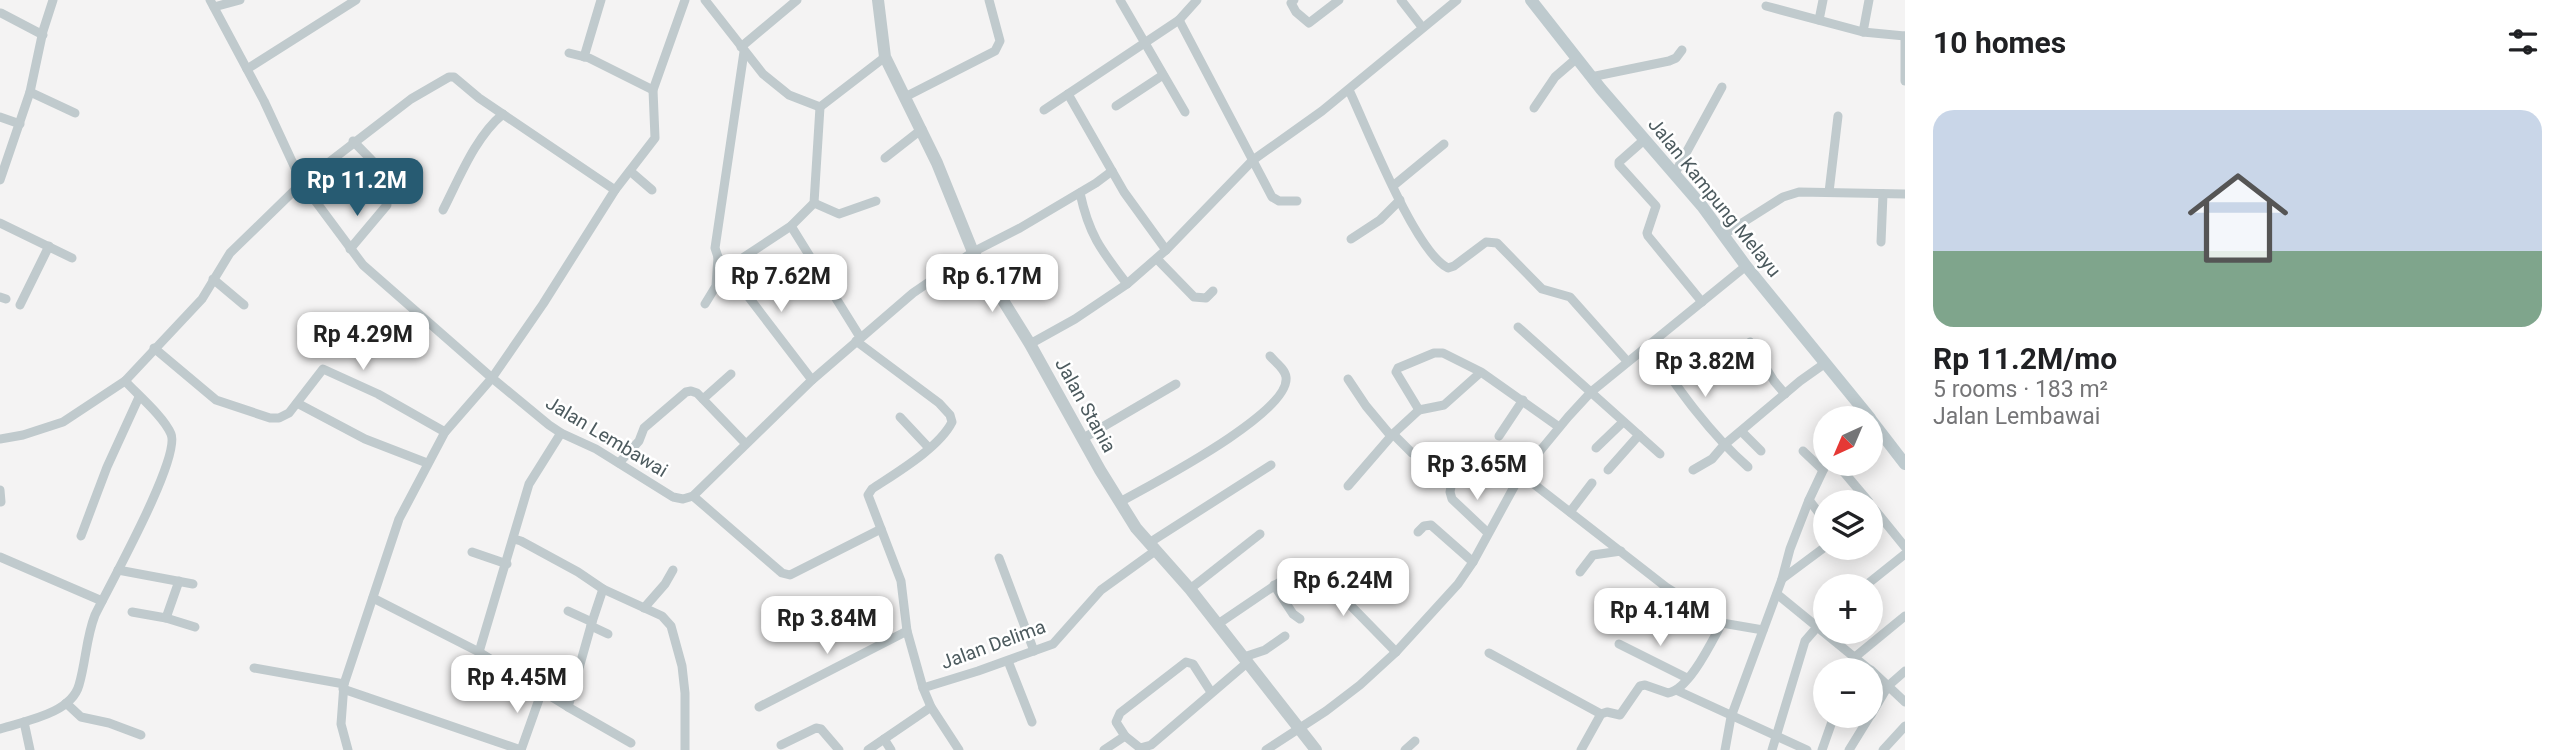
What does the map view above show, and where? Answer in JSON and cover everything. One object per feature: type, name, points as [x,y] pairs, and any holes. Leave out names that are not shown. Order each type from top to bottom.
[{"type":"main road","name":"Jalan Kampung Melayu","points":[[1531,0],[1591,77],[1702,206],[1859,406]]},
{"type":"main road","name":"Jalan Kampung Melayu","points":[[1883,436],[1905,464]]},
{"type":"street","points":[[0,180],[17,123],[30,92],[53,0]]},
{"type":"street","points":[[212,3],[240,0]]},
{"type":"street","points":[[247,69],[356,0]]},
{"type":"street","points":[[584,57],[601,0]]},
{"type":"street","points":[[348,750],[341,724],[344,686],[391,540],[427,463],[445,432],[492,378],[615,190],[655,138],[653,90],[685,0]]},
{"type":"street","points":[[705,0],[742,49],[780,90],[820,107]]},
{"type":"street","points":[[797,0],[742,49],[715,248],[718,257],[812,380]]},
{"type":"street","name":"Jalan Stania","points":[[878,0],[884,57],[922,129],[973,252],[1030,344],[1082,439],[1120,502],[1152,547],[1190,589],[1316,750]]},
{"type":"street","points":[[905,97],[996,51],[1000,41],[989,0]]},
{"type":"street","points":[[1120,0],[1185,112]]},
{"type":"street","points":[[1044,110],[1179,20],[1197,0]]},
{"type":"street","points":[[1294,0],[1291,3],[1296,12],[1309,23],[1339,0]]},
{"type":"street","points":[[1401,0],[1422,27]]},
{"type":"street","points":[[1030,344],[1075,319],[1126,284],[1157,259],[1253,160],[1349,90],[1457,0]]},
{"type":"street","points":[[1819,20],[1823,0]]},
{"type":"street","points":[[1863,32],[1869,0]]},
{"type":"street","name":"Jalan Lembawai","points":[[212,3],[302,183],[350,249],[377,279],[492,378],[561,433],[619,463],[673,497],[683,499],[693,496]]},
{"type":"street","points":[[1766,6],[1863,32],[1905,36],[1905,81]]},
{"type":"street","points":[[1,13],[43,35]]},
{"type":"street","points":[[1179,20],[1274,199],[1297,201]]},
{"type":"street","points":[[1591,77],[1669,61],[1676,58],[1682,50]]},
{"type":"street","points":[[569,52],[653,90]]},
{"type":"street","points":[[726,267],[791,226],[814,203],[820,107],[884,57]]},
{"type":"street","points":[[1534,108],[1555,76],[1577,58]]},
{"type":"street","points":[[1116,106],[1163,75]]},
{"type":"street","points":[[0,439],[23,435],[63,422],[125,381],[202,299],[230,253],[302,183],[353,141],[411,99],[449,76],[615,190]]},
{"type":"street","points":[[1674,175],[1722,87]]},
{"type":"street","points":[[1349,90],[1420,240],[1443,265],[1448,268],[1454,266],[1486,242],[1497,243],[1542,289],[1570,297],[1627,361]]},
{"type":"street","points":[[30,92],[75,113]]},
{"type":"street","points":[[1068,94],[1124,192],[1166,250]]},
{"type":"street","points":[[443,210],[476,148],[503,114]]},
{"type":"street","points":[[1829,192],[1838,116]]},
{"type":"street","points":[[0,117],[17,123]]},
{"type":"street","points":[[0,127],[17,123]]},
{"type":"street","points":[[885,158],[922,129]]},
{"type":"street","points":[[1644,139],[1619,165],[1656,206],[1648,236],[1702,302]]},
{"type":"street","points":[[353,141],[392,181]]},
{"type":"street","points":[[1393,186],[1444,145]]},
{"type":"street","points":[[630,171],[652,190]]},
{"type":"street","points":[[881,529],[790,575],[782,573],[693,496],[812,380],[914,293],[973,252],[1020,228],[1112,171]]},
{"type":"street","points":[[1080,193],[1091,233],[1126,284]]},
{"type":"street","points":[[1723,235],[1792,194],[1905,194]]},
{"type":"street","points":[[1881,242],[1883,194]]},
{"type":"street","points":[[1350,239],[1380,220],[1400,200]]},
{"type":"street","points":[[814,203],[839,214],[876,201]]},
{"type":"street","points":[[350,249],[387,205]]},
{"type":"street","points":[[0,223],[72,258]]},
{"type":"street","points":[[791,226],[858,339],[939,402],[950,415],[952,422],[949,428],[929,448],[872,489],[868,495],[901,581],[908,631],[923,688]]},
{"type":"street","points":[[20,305],[49,246]]},
{"type":"street","points":[[705,304],[716,286],[718,257]]},
{"type":"street","points":[[1157,259],[1194,297],[1206,298],[1213,291]]},
{"type":"street","points":[[1266,750],[1360,685],[1396,652],[1458,584],[1521,474],[1559,427],[1591,392],[1746,265]]},
{"type":"street","points":[[213,279],[244,305]]},
{"type":"street","points":[[1518,327],[1660,454]]},
{"type":"street","points":[[1750,342],[1773,381],[1785,394]]},
{"type":"street","points":[[1648,345],[1684,396],[1724,445],[1748,467]]},
{"type":"street","points":[[154,348],[210,396],[222,403],[270,418],[284,416],[298,403],[323,369],[378,394],[445,432]]},
{"type":"street","points":[[1419,411],[1396,372],[1398,368],[1439,352],[1481,372],[1559,427]]},
{"type":"street","points":[[1120,502],[1240,433],[1267,410],[1282,392],[1287,380],[1285,373],[1270,356]]},
{"type":"street","points":[[1693,470],[1712,459],[1724,445],[1824,364]]},
{"type":"street","points":[[1348,486],[1392,435],[1419,411],[1444,405],[1481,372]]},
{"type":"street","points":[[703,399],[731,374]]},
{"type":"street","points":[[1348,379],[1366,406],[1412,453]]},
{"type":"street","points":[[0,729],[24,722],[66,703],[79,685],[88,635],[154,496],[172,449],[171,434],[125,381]]},
{"type":"street","points":[[1082,439],[1176,384]]},
{"type":"street","points":[[619,463],[639,441],[644,429],[686,392],[691,391],[697,393],[746,443]]},
{"type":"street","points":[[81,536],[107,467],[139,397]]},
{"type":"street","points":[[1499,436],[1524,400]]},
{"type":"street","points":[[298,403],[365,439],[427,463]]},
{"type":"street","points":[[900,417],[929,448]]},
{"type":"street","points":[[1597,448],[1623,422]]},
{"type":"street","points":[[1741,432],[1761,451]]},
{"type":"street","points":[[479,652],[529,484],[561,433]]},
{"type":"street","points":[[1608,470],[1639,435]]},
{"type":"street","points":[[1803,451],[1813,458]]},
{"type":"street","name":"Jalan Delima","points":[[959,750],[932,708],[923,688],[1054,644],[1101,590],[1152,547],[1271,465]]},
{"type":"street","points":[[1521,474],[1666,587],[1722,623],[1763,631]]},
{"type":"street","points":[[1453,476],[1450,492],[1452,499],[1488,533]]},
{"type":"street","points":[[1725,750],[1731,717],[1809,500],[1821,476]]},
{"type":"street","points":[[1847,476],[1858,490]]},
{"type":"street","points":[[1570,512],[1592,483]]},
{"type":"street","points":[[0,490],[1,502]]},
{"type":"street","points":[[1809,500],[1813,505]]},
{"type":"street","points":[[1883,520],[1905,547]]},
{"type":"street","points":[[1418,532],[1424,526],[1431,525],[1473,562]]},
{"type":"street","points":[[1190,589],[1260,534]]},
{"type":"street","points":[[514,539],[567,566],[603,589],[662,616],[671,626],[685,693],[685,750]]},
{"type":"street","points":[[1580,572],[1593,555],[1620,551]]},
{"type":"street","points":[[472,552],[507,564]]},
{"type":"street","points":[[1880,574],[1905,554]]},
{"type":"street","points":[[1782,579],[1813,556]]},
{"type":"street","points":[[0,557],[102,601]]},
{"type":"street","points":[[999,558],[1034,651]]},
{"type":"street","points":[[1218,624],[1310,564],[1396,652]]},
{"type":"street","points":[[118,570],[193,584]]},
{"type":"street","points":[[644,608],[665,584],[673,570]]},
{"type":"street","points":[[166,618],[178,581]]},
{"type":"street","points":[[1274,586],[1300,620]]},
{"type":"street","points":[[568,707],[603,589]]},
{"type":"street","points":[[1777,594],[1813,624]]},
{"type":"street","points":[[373,598],[479,652],[631,743]]},
{"type":"street","points":[[568,611],[608,634]]},
{"type":"street","points":[[132,612],[195,627]]},
{"type":"street","points":[[1839,644],[1855,657],[1905,616]]},
{"type":"street","points":[[1581,750],[1601,714],[1607,712],[1620,715],[1640,686],[1645,685],[1668,693],[1676,690],[1704,656],[1722,623]]},
{"type":"street","points":[[1772,750],[1805,641],[1813,630]]},
{"type":"street","points":[[759,707],[908,631]]},
{"type":"street","points":[[1211,692],[1193,664],[1186,662],[1120,713],[1116,722],[1125,736],[1140,748],[1151,745],[1211,692],[1246,660],[1285,636]]},
{"type":"street","points":[[1619,644],[1687,678]]},
{"type":"street","points":[[1489,653],[1601,714]]},
{"type":"street","points":[[1008,661],[1032,722]]},
{"type":"street","points":[[254,668],[316,677],[521,750],[542,691]]},
{"type":"street","points":[[1883,695],[1888,686],[1905,671]]},
{"type":"street","points":[[1883,681],[1905,702]]},
{"type":"street","points":[[1676,690],[1807,750]]},
{"type":"street","points":[[66,703],[81,717],[109,723],[141,735]]},
{"type":"street","points":[[868,750],[932,708]]},
{"type":"street","points":[[24,722],[30,750]]},
{"type":"street","points":[[781,745],[816,728],[821,729],[839,750]]},
{"type":"street","points":[[1822,750],[1830,728]]},
{"type":"street","points":[[1849,750],[1863,728]]},
{"type":"street","points":[[1884,750],[1904,732]]},
{"type":"street","points":[[1104,750],[1125,736]]},
{"type":"street","points":[[884,739],[891,750]]},
{"type":"street","points":[[1405,750],[1415,741]]}]
